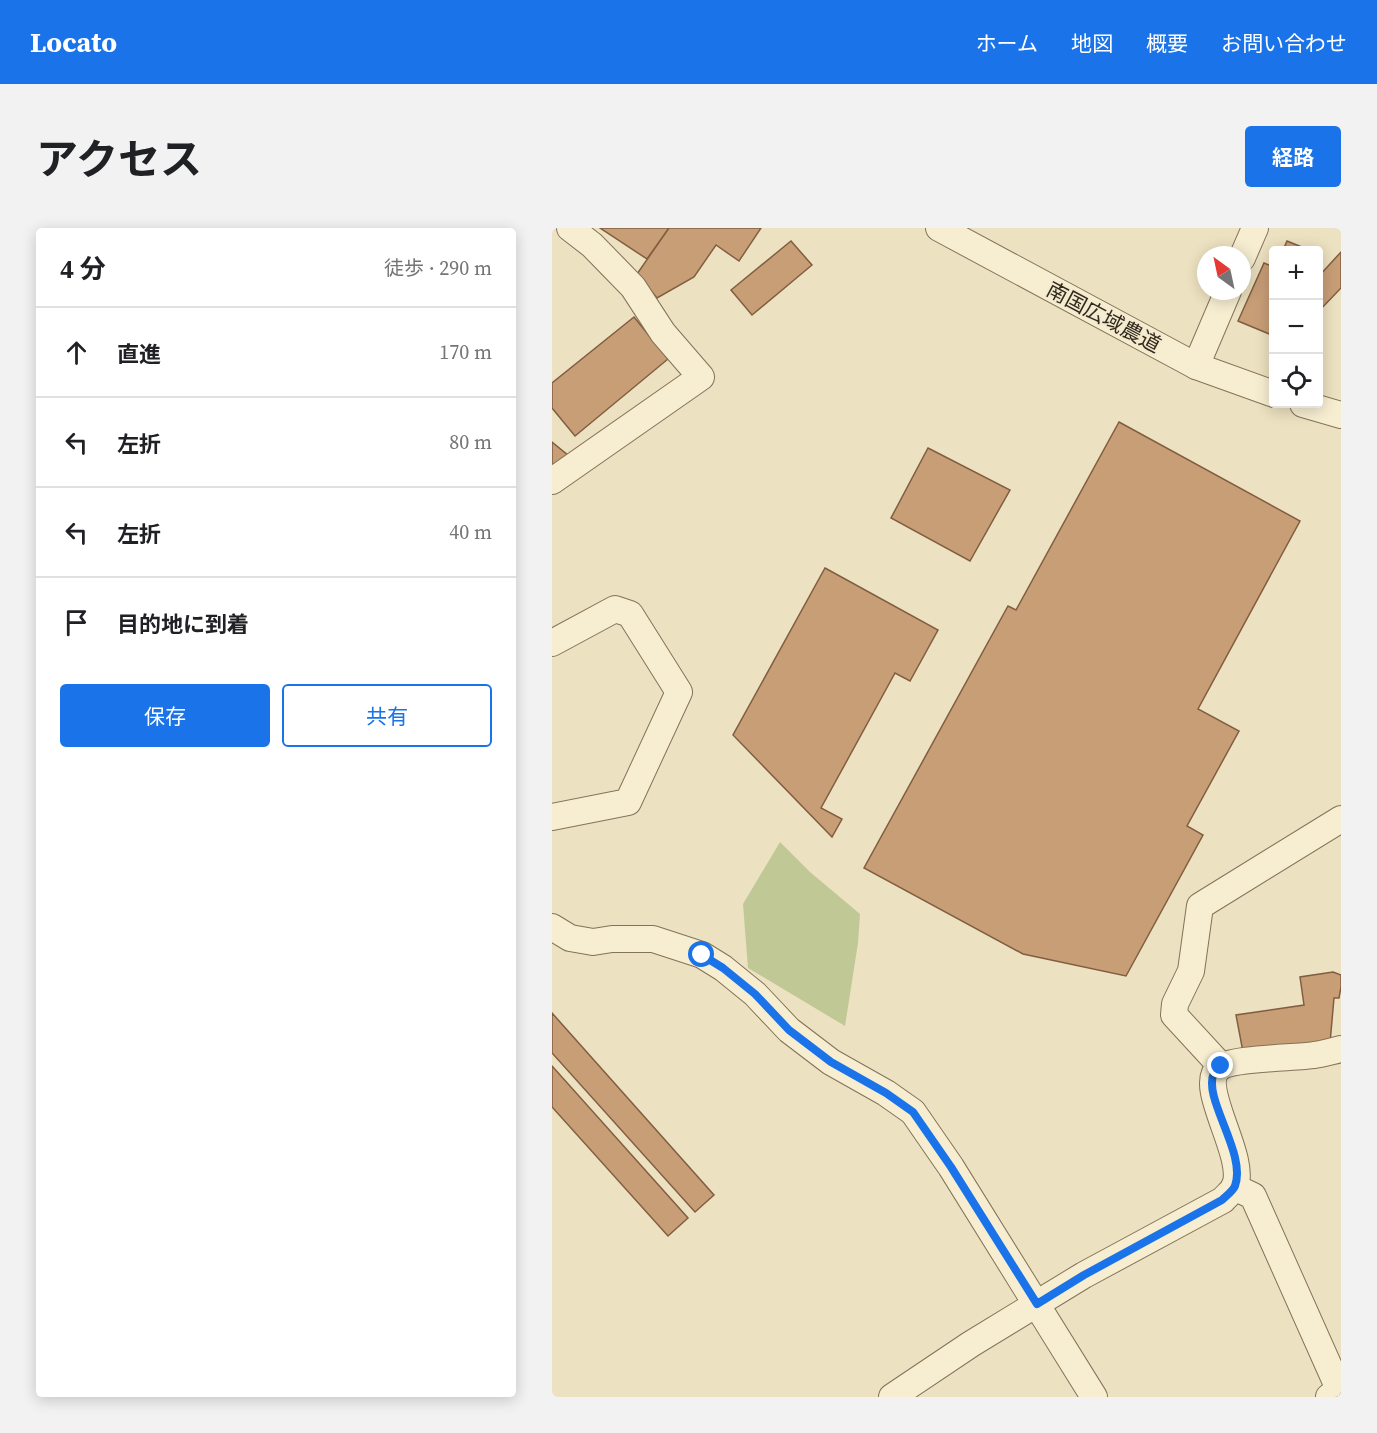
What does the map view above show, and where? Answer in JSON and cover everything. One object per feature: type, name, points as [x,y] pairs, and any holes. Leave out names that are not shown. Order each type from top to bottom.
[{"type":"street","points":[[552,481],[701,377],[663,333],[633,287],[592,245],[570,228]]},
{"type":"street","name":"南国広域農道","points":[[939,228],[1196,366],[1269,392]]},
{"type":"street","points":[[1247,246],[1255,228]]},
{"type":"street","points":[[1196,366],[1224,300]]},
{"type":"street","points":[[1317,408],[1341,415]]},
{"type":"street","points":[[552,643],[615,609],[624,610],[630,614],[679,692],[628,802],[552,817]]},
{"type":"street","points":[[1221,1066],[1174,1015],[1175,1004],[1191,971],[1200,906],[1341,819]]},
{"type":"street","points":[[552,927],[570,938],[593,942],[612,939],[653,939],[702,955],[723,968],[755,994],[789,1030],[831,1062],[886,1093],[913,1112],[951,1167],[1094,1397]]},
{"type":"street","points":[[892,1397],[971,1344],[1084,1275],[1222,1200],[1234,1187],[1237,1170],[1213,1089],[1214,1074],[1221,1066],[1274,1057],[1312,1056],[1341,1049]]},
{"type":"street","points":[[1234,1187],[1253,1196],[1339,1389],[1329,1397]]},
{"type":"green space","points":[[780,842],[810,872],[860,914],[858,943],[845,1026],[748,968],[743,904]]},
{"type":"building","points":[[600,228],[669,228],[647,259]]},
{"type":"building","points":[[669,228],[761,228],[739,261],[716,245],[694,277],[657,298],[637,274]]},
{"type":"building","points":[[791,241],[812,265],[752,315],[731,290]]},
{"type":"building","points":[[1287,241],[1299,246],[1285,246]]},
{"type":"building","points":[[1341,252],[1341,288],[1323,307],[1323,300],[1323,272]]},
{"type":"building","points":[[1264,263],[1269,265],[1269,334],[1238,321],[1247,300],[1251,300],[1251,292]]},
{"type":"building","points":[[634,317],[668,359],[575,436],[552,408],[552,383]]},
{"type":"building","points":[[1119,422],[1300,521],[1198,709],[1239,731],[1187,826],[1203,835],[1126,976],[1023,954],[864,868],[1008,606],[1016,610]]},
{"type":"building","points":[[552,442],[569,456],[552,468]]},
{"type":"building","points":[[928,448],[1010,490],[970,561],[891,518]]},
{"type":"building","points":[[825,568],[938,630],[910,681],[895,673],[821,808],[842,819],[832,837],[733,735]]},
{"type":"building","points":[[1333,972],[1341,975],[1341,987],[1339,998],[1334,998],[1330,1043],[1243,1052],[1236,1015],[1304,1005],[1300,977]]},
{"type":"building","points":[[552,1013],[714,1195],[695,1212],[552,1053]]},
{"type":"building","points":[[552,1066],[688,1218],[668,1236],[552,1107]]},
{"type":"route","points":[[702,955],[723,968],[755,994],[789,1030],[831,1062],[886,1093],[913,1112],[951,1167],[1037,1304],[1084,1275],[1222,1200],[1234,1187],[1237,1170],[1233,1151],[1213,1089],[1214,1074],[1221,1066]]}]
